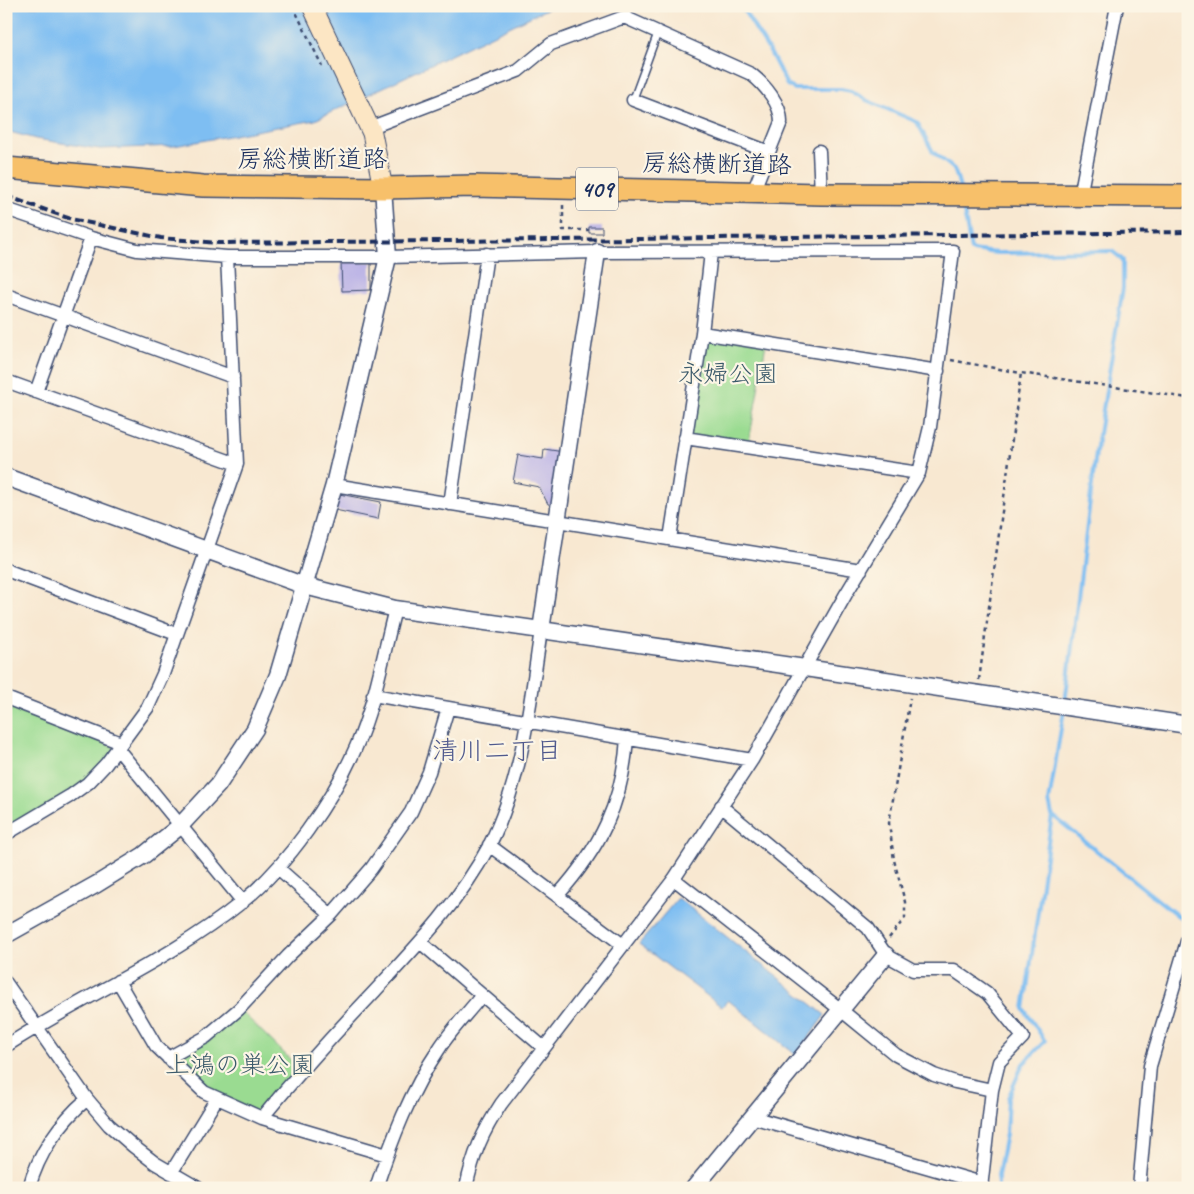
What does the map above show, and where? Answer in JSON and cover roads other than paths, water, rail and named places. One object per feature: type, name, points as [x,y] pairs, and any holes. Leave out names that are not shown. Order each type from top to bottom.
[{"type":"highway","name":"房総横断道路","points":[[6,168],[203,186],[383,188],[474,186],[821,194],[1188,196]]},
{"type":"main road","points":[[312,6],[366,120],[383,188]]},
{"type":"street","points":[[1080,196],[1117,6]]},
{"type":"street","points":[[366,120],[518,71],[551,44],[627,11],[658,32],[751,74],[762,83],[781,114],[781,122],[752,192]]},
{"type":"street","points":[[633,100],[769,152]]},
{"type":"street","points":[[819,151],[821,194]]},
{"type":"street","points":[[6,935],[98,884],[144,854],[180,826],[218,784],[255,729],[278,675],[334,484],[388,257],[383,188]]},
{"type":"street","points":[[6,209],[91,238],[137,250],[227,257],[388,257],[597,252],[953,251],[930,427],[919,474],[861,570],[752,760],[674,878],[484,1128],[475,1151],[466,1188]]},
{"type":"street","points":[[36,392],[91,238]]},
{"type":"street","points":[[262,1118],[301,1070],[420,942],[451,904],[472,875],[489,845],[513,783],[527,722],[597,252]]},
{"type":"street","points":[[670,539],[702,333],[711,252]]},
{"type":"street","points":[[450,504],[487,254]]},
{"type":"street","points":[[6,834],[70,796],[88,783],[120,746],[148,706],[163,674],[237,464],[227,257]]},
{"type":"street","points":[[6,295],[233,377]]},
{"type":"street","points":[[702,333],[938,371]]},
{"type":"street","points":[[6,381],[237,464]]},
{"type":"street","points":[[685,438],[919,474]]},
{"type":"street","points":[[6,477],[305,586],[395,609],[1188,725]]},
{"type":"street","points":[[334,484],[861,570]]},
{"type":"street","points":[[6,570],[176,634]]},
{"type":"street","points":[[6,1046],[36,1027],[169,953],[243,902],[278,868],[334,789],[356,747],[373,696],[395,609]]},
{"type":"street","points":[[373,696],[752,760]]},
{"type":"street","points":[[6,698],[120,746],[180,826],[243,902]]},
{"type":"street","points":[[168,1058],[206,1037],[239,1009],[288,956],[332,915],[371,869],[411,812],[429,772],[448,708]]},
{"type":"street","points":[[557,896],[578,872],[596,844],[611,813],[620,787],[627,738]]},
{"type":"street","points":[[721,806],[868,928],[884,951],[913,970],[954,970],[987,993],[1023,1037],[999,1062],[992,1090],[981,1186],[752,1117]]},
{"type":"street","points":[[489,845],[623,945]]},
{"type":"street","points":[[278,868],[332,915]]},
{"type":"street","points":[[674,878],[896,1056],[955,1082],[992,1090]]},
{"type":"street","points":[[1139,1188],[1150,1066],[1188,938]]},
{"type":"street","points":[[420,942],[544,1048]]},
{"type":"street","points":[[694,1188],[841,1010],[884,951]]},
{"type":"street","points":[[118,982],[156,1046],[204,1092],[262,1118],[387,1155]]},
{"type":"street","points":[[6,983],[87,1099],[109,1125],[133,1146],[171,1173],[198,1188]]},
{"type":"street","points":[[376,1188],[403,1113],[422,1077],[440,1047],[482,995]]},
{"type":"street","points":[[171,1173],[217,1098]]},
{"type":"street","points":[[32,1185],[42,1154],[72,1112],[87,1099]]},
{"type":"lane","points":[[633,100],[658,32]]},
{"type":"water","points":[[6,6],[553,6],[315,120],[174,146],[100,149],[36,139],[6,131]]},
{"type":"water","points":[[678,898],[825,1015],[796,1055],[728,1000],[722,1007],[639,944]]},
{"type":"waterway","points":[[741,6],[770,52],[787,85],[795,89],[841,89],[851,91],[866,100],[917,122],[933,152],[954,169],[960,189]]},
{"type":"waterway","points":[[962,201],[971,250],[997,253],[1112,251],[1123,260],[1123,288],[1096,452],[1065,703]]},
{"type":"waterway","points":[[998,1188],[998,1175],[1006,1134],[1008,1098],[1023,1064],[1045,1041],[1024,1009],[1052,815],[1049,802],[1064,710]]},
{"type":"waterway","points":[[1052,815],[1188,924]]},
{"type":"railway","points":[[6,196],[71,219],[161,238],[218,243],[1188,232]]},
{"type":"district","name":"清川二丁目","points":[[497,750]]},
{"type":"park label","name":"永婦公園","points":[[728,374]]},
{"type":"park label","name":"上鴻の巣公園","points":[[240,1065]]}]
